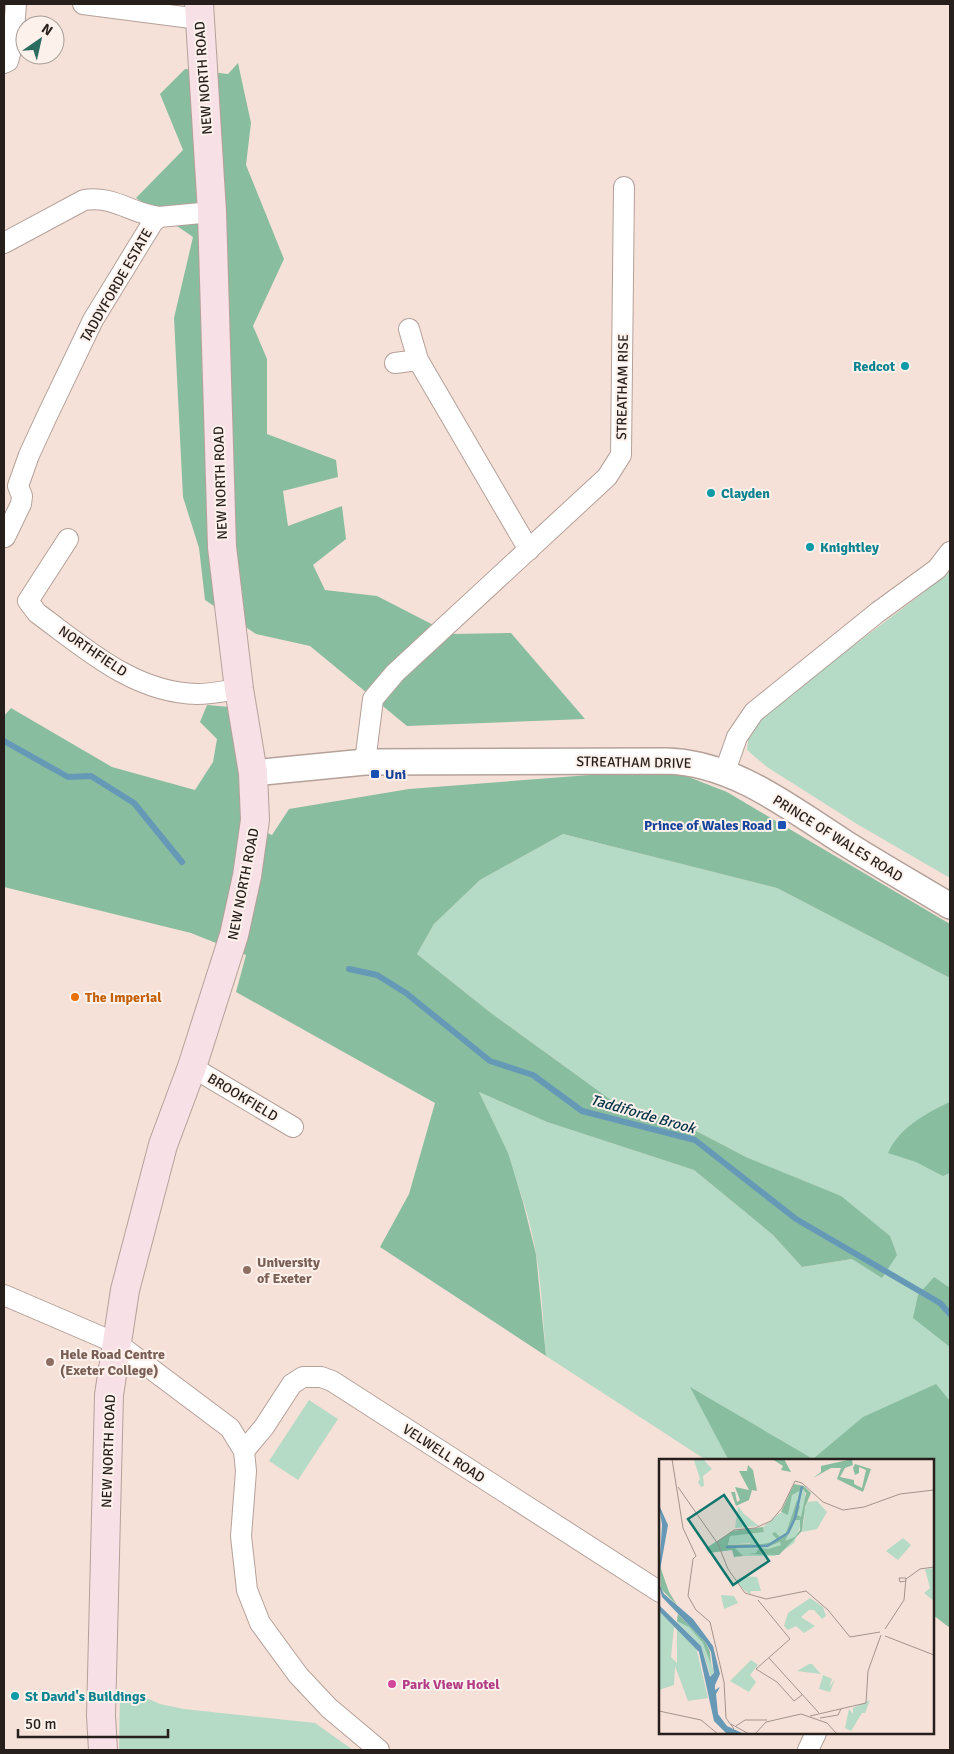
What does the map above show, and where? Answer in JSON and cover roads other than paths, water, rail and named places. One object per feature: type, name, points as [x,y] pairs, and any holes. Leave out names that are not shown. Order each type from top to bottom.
[{"type":"main road","name":"NEW NORTH ROAD","points":[[103,1750],[100,1716],[109,1395],[125,1290],[163,1145],[192,1066],[234,934],[247,876],[256,820],[253,773],[239,689],[222,547],[212,212],[199,11]]},
{"type":"street","points":[[4,63],[8,62],[13,43],[16,4]]},
{"type":"street","points":[[82,4],[199,11]]},
{"type":"street","name":"STREATHAM RISE","points":[[365,762],[373,699],[395,673],[607,477],[621,455],[624,187]]},
{"type":"street","points":[[4,243],[84,200],[96,198],[112,200],[148,216],[159,217]]},
{"type":"street","name":"TADDYFORDE ESTATE","points":[[5,537],[21,504],[22,496],[11,484],[28,455],[93,320],[153,222],[159,217],[212,212]]},
{"type":"street","points":[[409,329],[418,360],[529,550]]},
{"type":"street","points":[[395,363],[418,360]]},
{"type":"street","name":"NORTHFIELD","points":[[68,539],[28,601],[37,612],[115,669],[154,688],[198,694],[239,689]]},
{"type":"street","points":[[725,771],[737,738],[754,712],[878,612],[937,569],[950,552]]},
{"type":"street","name":"STREATHAM DRIVE","points":[[253,773],[365,762],[667,761],[701,764],[725,771]]},
{"type":"street","name":"PRINCE OF WALES ROAD","points":[[725,771],[788,806],[950,906]]},
{"type":"street","name":"BROOKFIELD","points":[[192,1066],[293,1127]]},
{"type":"street","points":[[4,1295],[118,1344],[230,1428],[244,1450],[246,1471],[241,1536],[247,1590],[260,1623],[298,1675],[329,1708],[379,1750]]},
{"type":"street","name":"VELWELL ROAD","points":[[244,1450],[264,1427],[292,1384],[303,1377],[321,1377],[341,1387],[659,1591]]},
{"type":"street","points":[[808,1750],[816,1734]]},
{"type":"waterway","name":"Taddiforde Brook","points":[[4,741],[68,777],[91,776],[134,803],[182,862]]},
{"type":"waterway","name":"Taddiforde Brook","points":[[349,969],[377,975],[406,993],[490,1061],[533,1075],[582,1111],[695,1140],[796,1219],[940,1303],[950,1314]]},
{"type":"place","name":"Redcot","points":[[905,366]]},
{"type":"place","name":"Clayden","points":[[711,493]]},
{"type":"place","name":"Knightley","points":[[810,547]]},
{"type":"place","name":"Uni","points":[[375,774]]},
{"type":"place","name":"Prince of Wales Road","points":[[782,825]]},
{"type":"place","name":"The Imperial","points":[[75,997]]},
{"type":"place","name":"University of Exeter","points":[[247,1270]]},
{"type":"place","name":"Hele Road Centre (Exeter College)","points":[[50,1362]]},
{"type":"place","name":"Park View Hotel","points":[[392,1684]]},
{"type":"place","name":"St David's Buildings","points":[[15,1696]]}]
